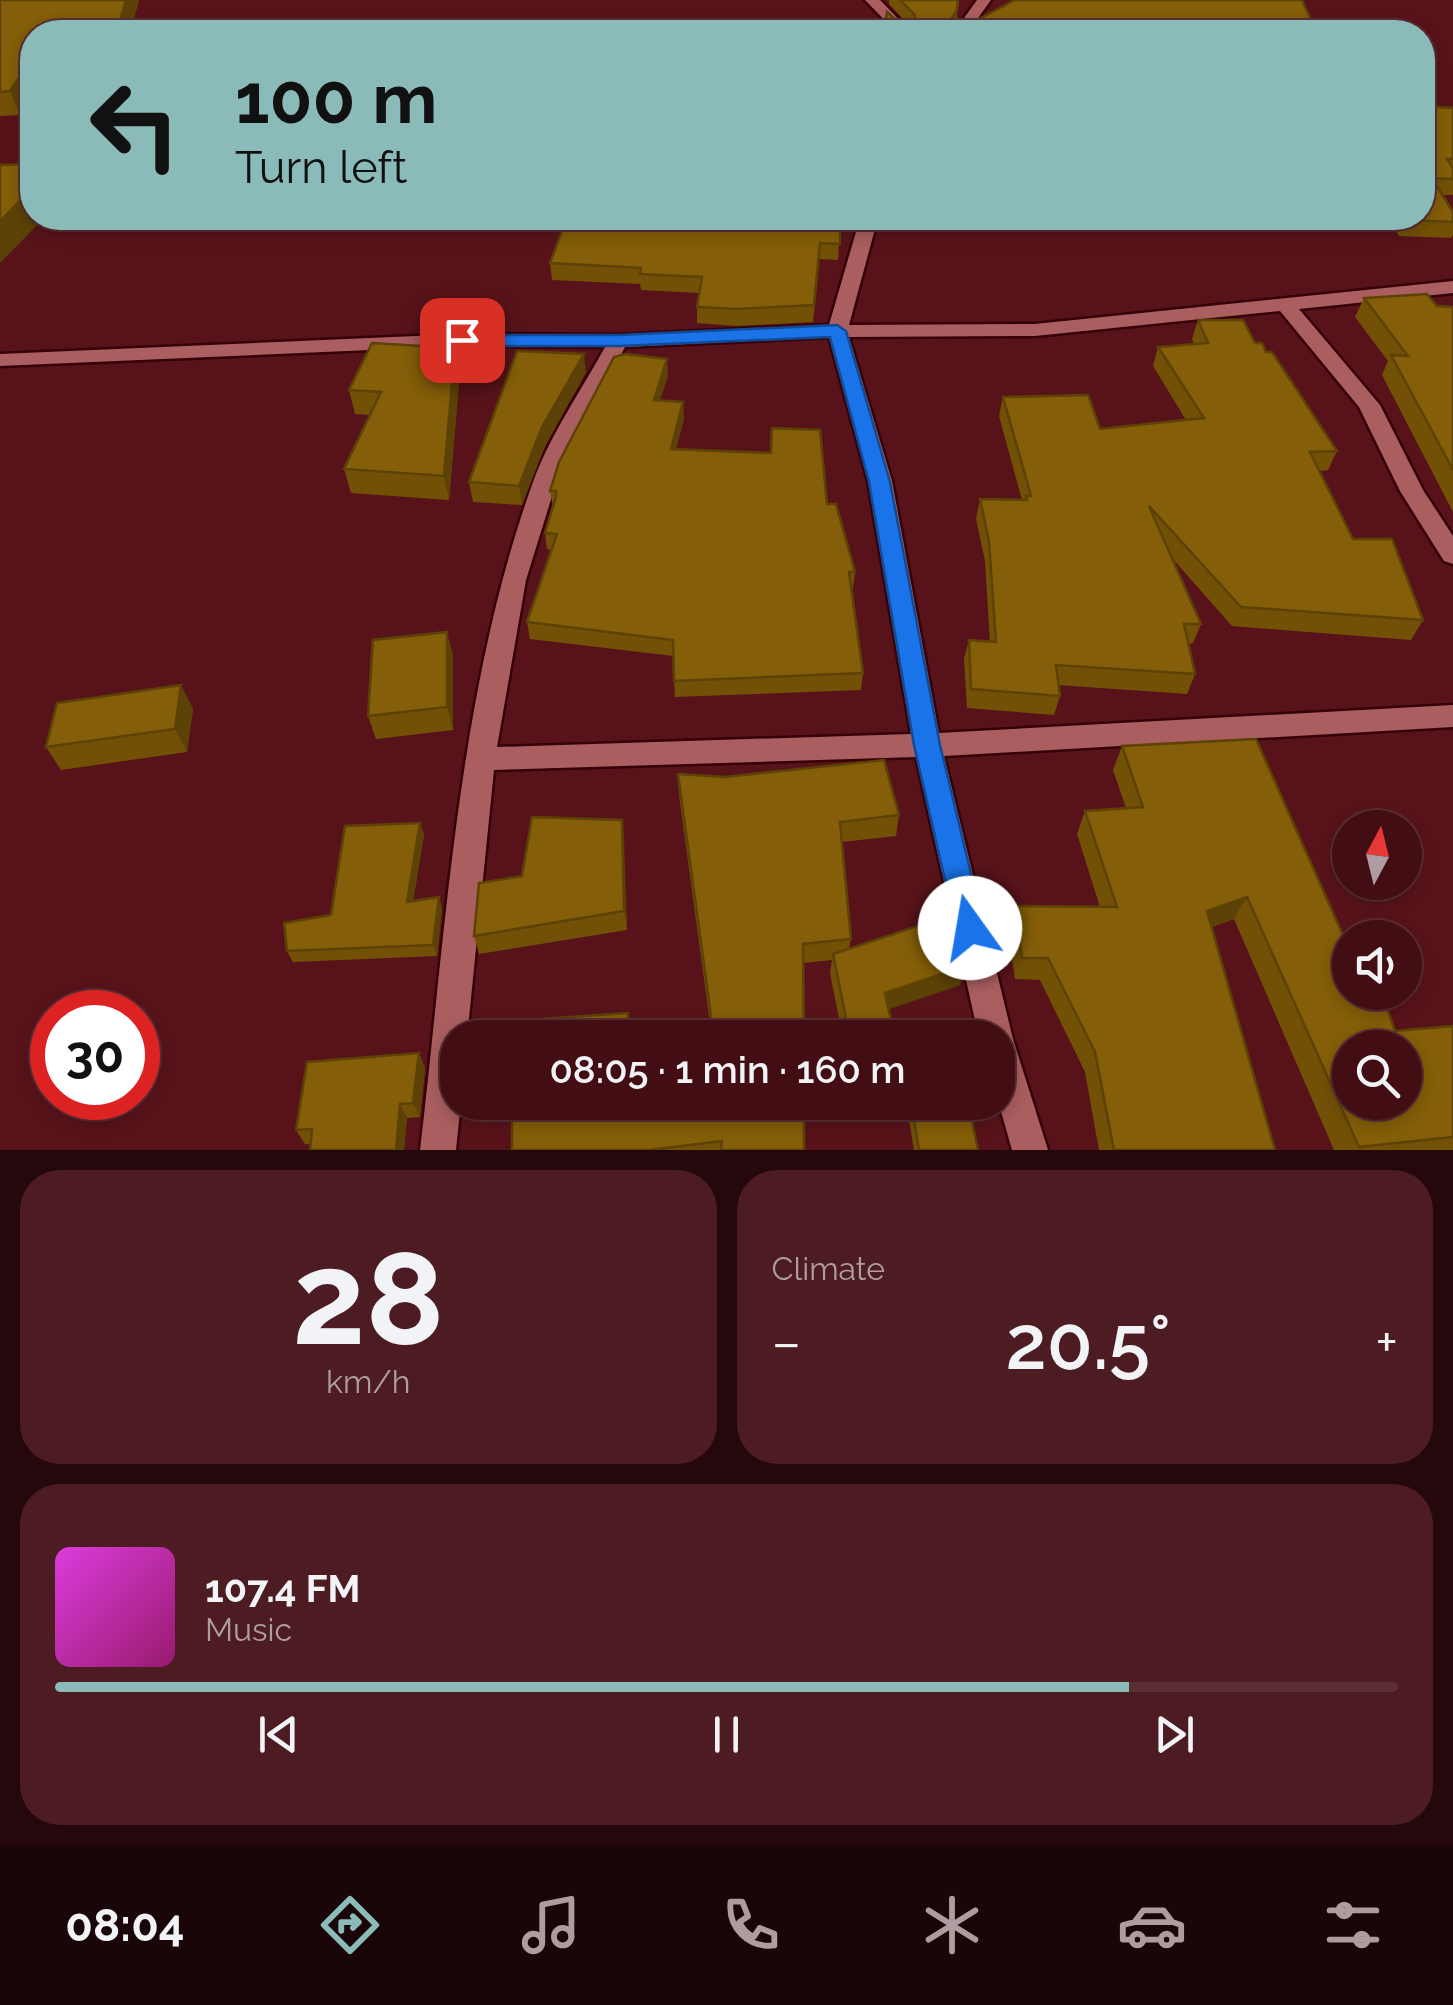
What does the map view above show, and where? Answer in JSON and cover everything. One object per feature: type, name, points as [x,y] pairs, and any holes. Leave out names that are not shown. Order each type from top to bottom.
[{"type":"street","points":[[872,0],[892,20]]},
{"type":"street","points":[[866,230],[837,331],[880,482],[927,745],[992,1020]]},
{"type":"street","points":[[0,360],[462,340],[1035,330],[1453,288]]},
{"type":"street","points":[[1284,302],[1369,404],[1412,491],[1453,555]]},
{"type":"street","points":[[438,1150],[481,759],[513,580],[546,476],[618,340]]},
{"type":"street","points":[[481,759],[927,745],[1453,716]]},
{"type":"street","points":[[1015,1101],[1030,1150]]},
{"type":"building","points":[[0,0],[126,0],[120,20],[20,20],[20,76],[10,91],[0,92]]},
{"type":"building","points":[[900,0],[958,0],[955,20],[915,20]]},
{"type":"building","points":[[1015,0],[1302,0],[1311,20],[977,20]]},
{"type":"building","points":[[1435,107],[1453,108],[1453,159],[1447,159],[1453,168],[1453,179],[1435,178]]},
{"type":"building","points":[[20,164],[20,201],[0,221],[0,165]]},
{"type":"building","points":[[1435,183],[1453,212],[1453,222],[1435,221]]},
{"type":"building","points":[[562,230],[840,230],[840,244],[820,243],[814,305],[697,307],[702,277],[640,274],[641,268],[550,263]]},
{"type":"building","points":[[1427,294],[1437,306],[1453,307],[1453,470],[1391,355],[1408,356],[1364,298]]},
{"type":"building","points":[[1198,320],[1243,320],[1255,343],[1262,343],[1266,352],[1272,352],[1337,451],[1310,452],[1353,539],[1392,539],[1423,620],[1241,607],[1149,506],[1201,624],[1184,624],[1195,674],[1056,665],[1060,696],[971,689],[969,640],[996,642],[989,542],[980,499],[1027,500],[1026,496],[1031,496],[1003,397],[1088,395],[1100,429],[1204,418],[1158,347],[1208,343]]},
{"type":"building","points":[[372,343],[455,348],[444,476],[344,469],[381,392],[349,390]]},
{"type":"building","points":[[517,351],[584,354],[542,427],[519,486],[469,482]]},
{"type":"building","points":[[625,354],[667,359],[654,400],[683,402],[671,449],[771,453],[772,428],[820,430],[827,504],[836,504],[855,572],[849,572],[863,673],[674,681],[673,640],[527,622],[557,534],[545,533],[556,497],[556,491],[550,491],[559,462],[614,357]]},
{"type":"building","points":[[447,632],[447,707],[368,716],[373,640]]},
{"type":"building","points":[[181,685],[175,729],[46,747],[57,703]]},
{"type":"building","points":[[1256,739],[1336,920],[1332,920],[1332,1010],[1387,1010],[1395,1030],[1332,1030],[1332,1087],[1247,897],[1207,911],[1275,1150],[1114,1150],[1095,1052],[1048,958],[1022,958],[1014,906],[1117,907],[1085,811],[1143,807],[1122,746]]},
{"type":"building","points":[[884,760],[899,815],[840,822],[851,939],[803,944],[804,1020],[712,1020],[678,774],[725,777]]},
{"type":"building","points":[[532,817],[622,820],[624,911],[474,936],[479,883],[522,876]]},
{"type":"building","points":[[420,823],[407,902],[439,897],[433,945],[287,951],[284,923],[331,915],[345,826]]},
{"type":"building","points":[[942,918],[966,966],[885,993],[891,1020],[846,1020],[833,954]]},
{"type":"building","points":[[628,1013],[628,1020],[527,1020]]},
{"type":"building","points":[[1453,1026],[1453,1137],[1359,1147],[1347,1120],[1422,1120],[1422,1030],[1407,1030]]},
{"type":"building","points":[[419,1053],[413,1103],[400,1104],[396,1150],[310,1150],[312,1129],[296,1130],[307,1062]]},
{"type":"building","points":[[512,1120],[804,1120],[804,1150],[721,1150],[722,1141],[650,1150],[512,1150]]},
{"type":"building","points":[[914,1120],[972,1120],[978,1150],[919,1150]]},
{"type":"route","points":[[462,340],[618,340],[837,331],[880,482],[927,745],[970,928]]}]
